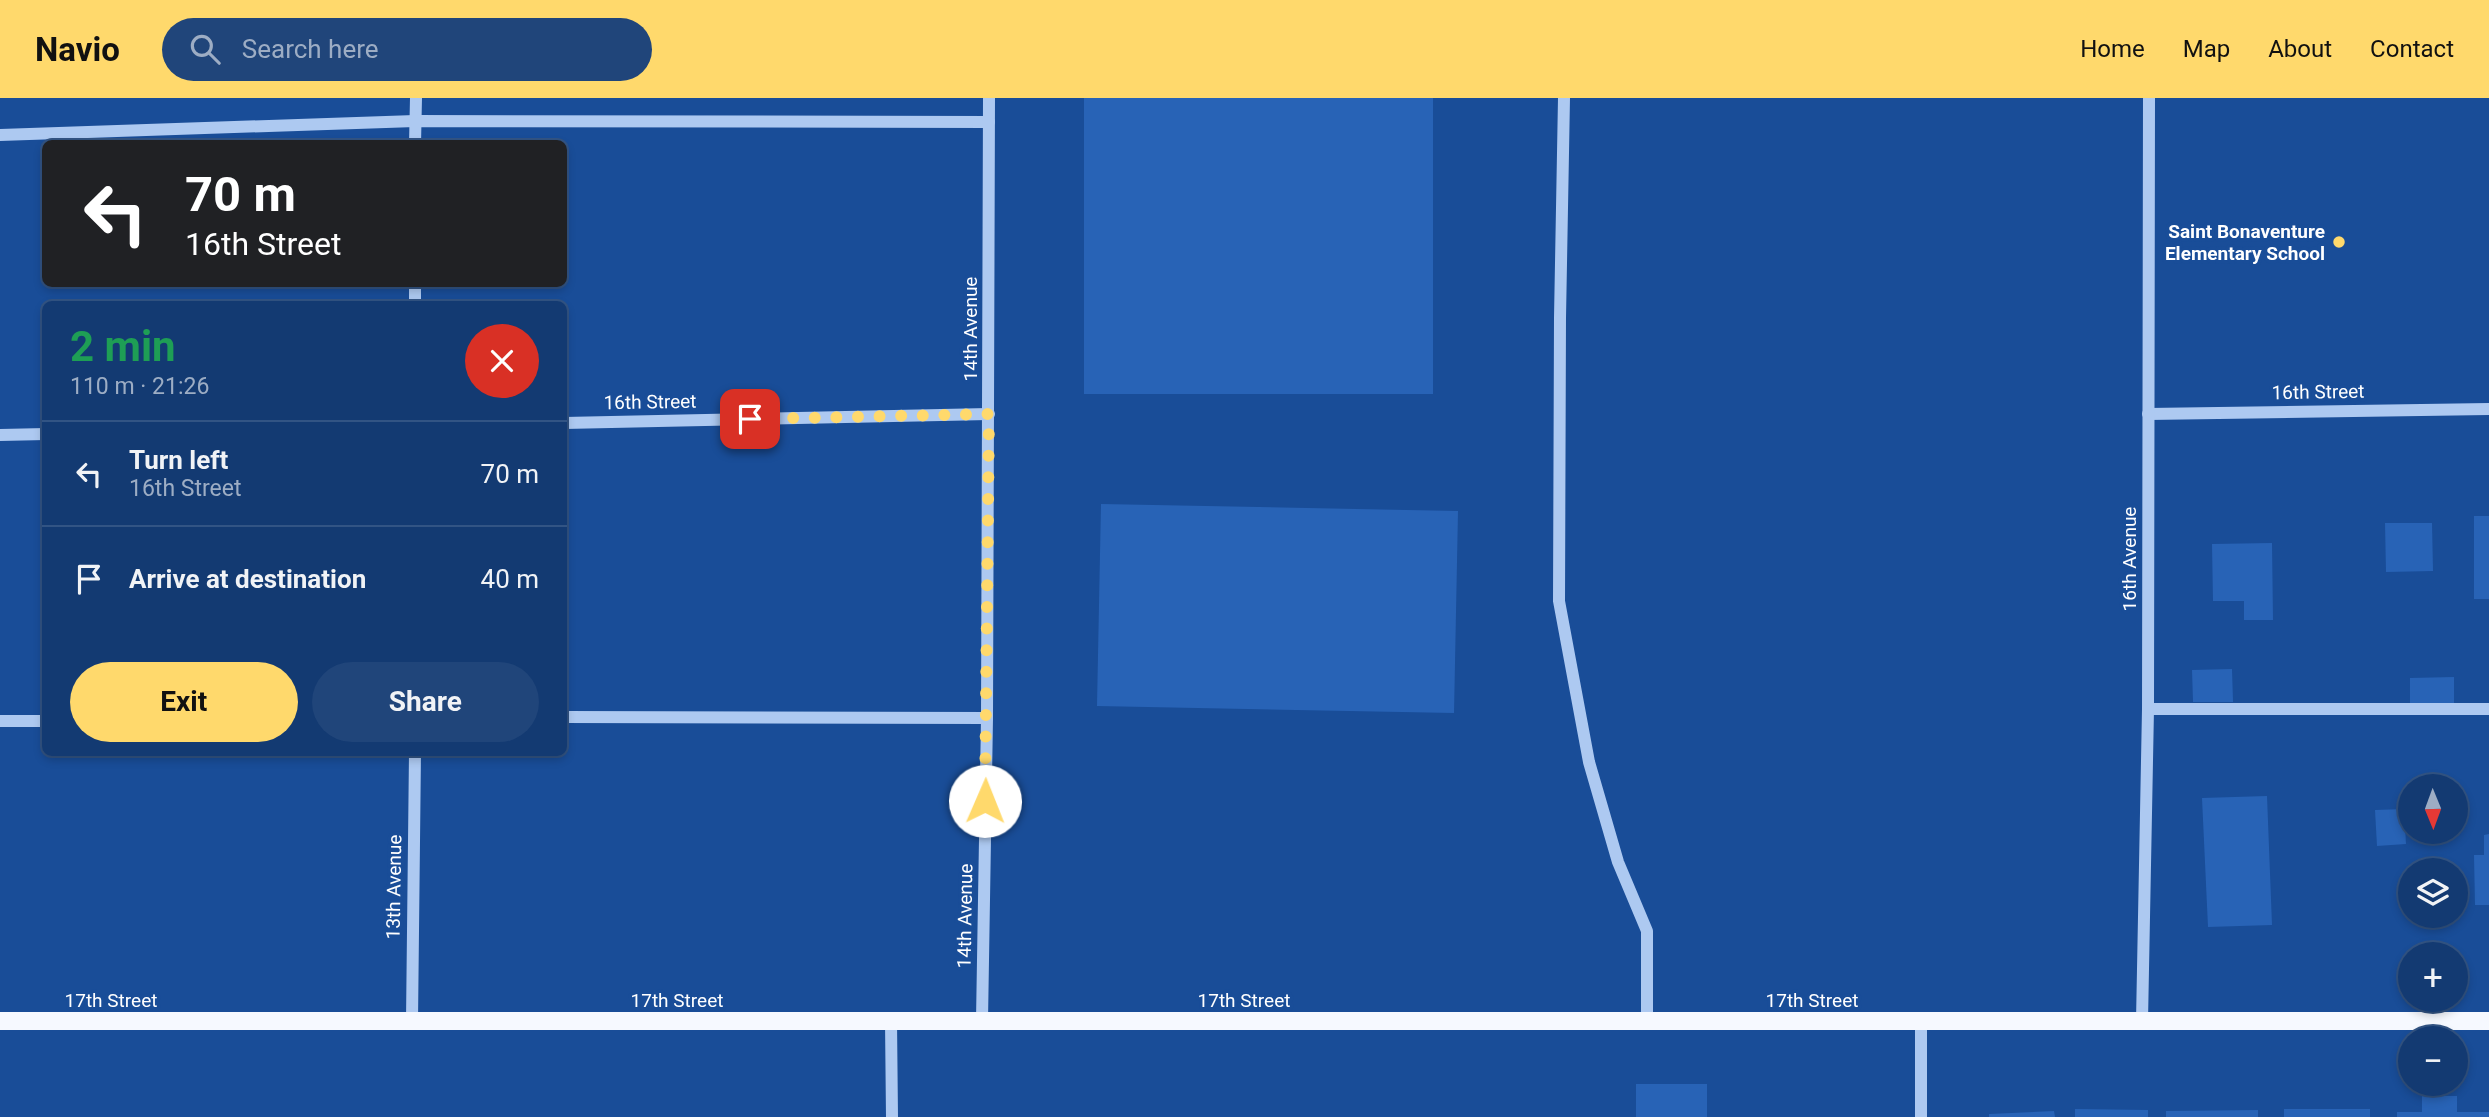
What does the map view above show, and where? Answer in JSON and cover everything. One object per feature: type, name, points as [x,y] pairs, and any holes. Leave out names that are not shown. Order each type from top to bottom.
[{"type":"main road","name":"17th Street","points":[[0,1021],[2489,1021]]},
{"type":"street","points":[[415,98],[415,140]]},
{"type":"street","name":"14th Avenue","points":[[982,1021],[987,718],[989,98]]},
{"type":"street","points":[[1564,98],[1559,601],[1589,762],[1618,862],[1647,931],[1647,1021]]},
{"type":"street","name":"16th Avenue","points":[[2142,1021],[2148,709],[2149,98]]},
{"type":"street","points":[[0,135],[415,121],[989,122]]},
{"type":"street","name":"16th Street","points":[[2148,414],[2489,409]]},
{"type":"street","name":"16th Street","points":[[567,423],[989,414]]},
{"type":"street","points":[[0,435],[42,434]]},
{"type":"street","points":[[2148,709],[2489,709]]},
{"type":"street","points":[[567,718],[987,718]]},
{"type":"street","points":[[0,721],[42,720]]},
{"type":"street","name":"13th Avenue","points":[[412,1021],[415,756]]},
{"type":"street","points":[[891,1021],[892,1117]]},
{"type":"street","points":[[1921,1021],[1921,1117]]},
{"type":"building","points":[[1084,98],[1433,98],[1433,394],[1084,394]]},
{"type":"building","points":[[1101,504],[1458,511],[1454,713],[1097,706]]},
{"type":"building","points":[[2474,516],[2489,516],[2489,599],[2474,599]]},
{"type":"building","points":[[2385,523],[2432,523],[2433,571],[2386,572]]},
{"type":"building","points":[[2272,543],[2273,620],[2244,620],[2244,601],[2213,601],[2212,544]]},
{"type":"building","points":[[2232,669],[2233,702],[2193,702],[2192,670]]},
{"type":"building","points":[[2454,677],[2454,704],[2410,704],[2410,678]]},
{"type":"building","points":[[2267,796],[2272,925],[2208,927],[2202,798]]},
{"type":"building","points":[[2398,809],[2398,844],[2406,844],[2377,846],[2375,810]]},
{"type":"building","points":[[2489,834],[2489,905],[2475,905],[2474,855],[2484,855],[2484,835]]},
{"type":"building","points":[[1636,1084],[1707,1084],[1707,1117],[1636,1117]]},
{"type":"building","points":[[2422,1096],[2457,1096],[2457,1112],[2489,1112],[2489,1117],[2397,1117],[2397,1112],[2422,1112]]},
{"type":"building","points":[[2075,1109],[2148,1110],[2148,1117],[2075,1117]]},
{"type":"building","points":[[2284,1109],[2370,1109],[2370,1117],[2284,1117]]},
{"type":"building","points":[[2258,1110],[2258,1117],[2166,1117],[2166,1111]]},
{"type":"building","points":[[2054,1111],[2055,1117],[1989,1117],[1989,1114]]},
{"type":"place","name":"Saint Bonaventure Elementary School","points":[[2339,242]]},
{"type":"route","points":[[750,419],[989,414],[985,801]]}]
